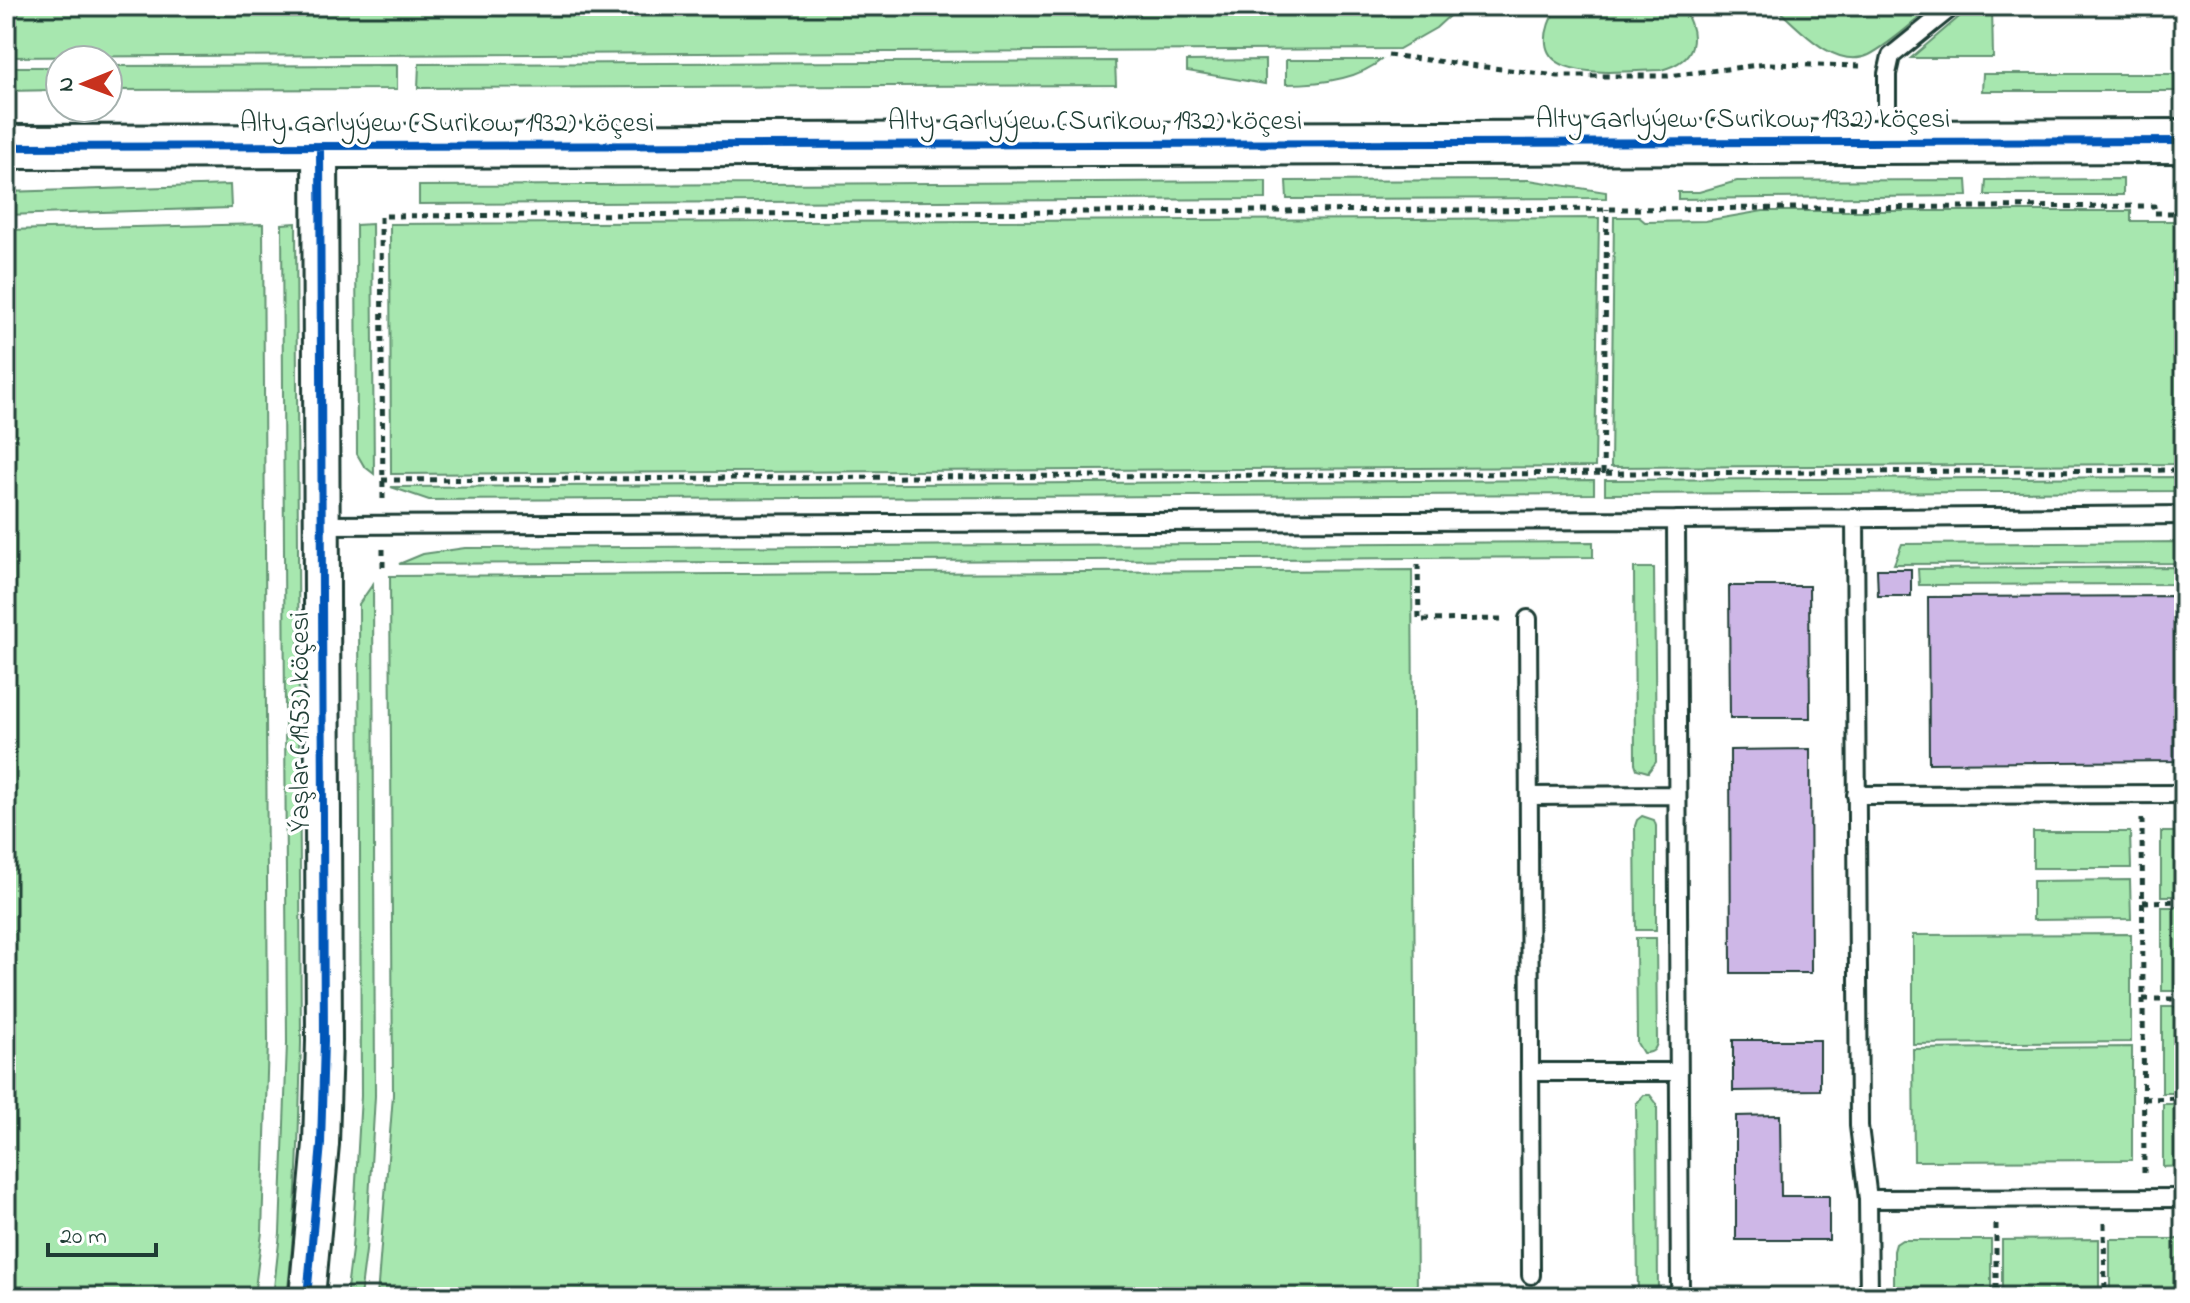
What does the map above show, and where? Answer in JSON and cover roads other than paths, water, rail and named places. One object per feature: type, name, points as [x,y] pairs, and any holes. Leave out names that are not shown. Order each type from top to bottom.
[{"type":"street","name":"Alty Garlyýew (Surikow, 1932) köçesi","points":[[6,147],[2184,141]]},
{"type":"street","name":"Ýaşlar (1953) köçesi","points":[[307,1297],[321,1144],[324,1041],[320,146]]},
{"type":"lane","points":[[1887,142],[1888,66],[1891,56],[1953,6]]},
{"type":"lane","points":[[322,525],[2184,515]]},
{"type":"lane","points":[[1855,517],[1859,1126],[1868,1199],[1869,1297]]},
{"type":"lane","points":[[1676,520],[1680,1297]]},
{"type":"lane","points":[[1528,619],[1531,1275]]},
{"type":"lane","points":[[1856,795],[2184,794]]},
{"type":"lane","points":[[1529,796],[1677,795]]},
{"type":"lane","points":[[1530,1072],[1679,1072]]},
{"type":"lane","points":[[1868,1199],[2184,1198]]}]
